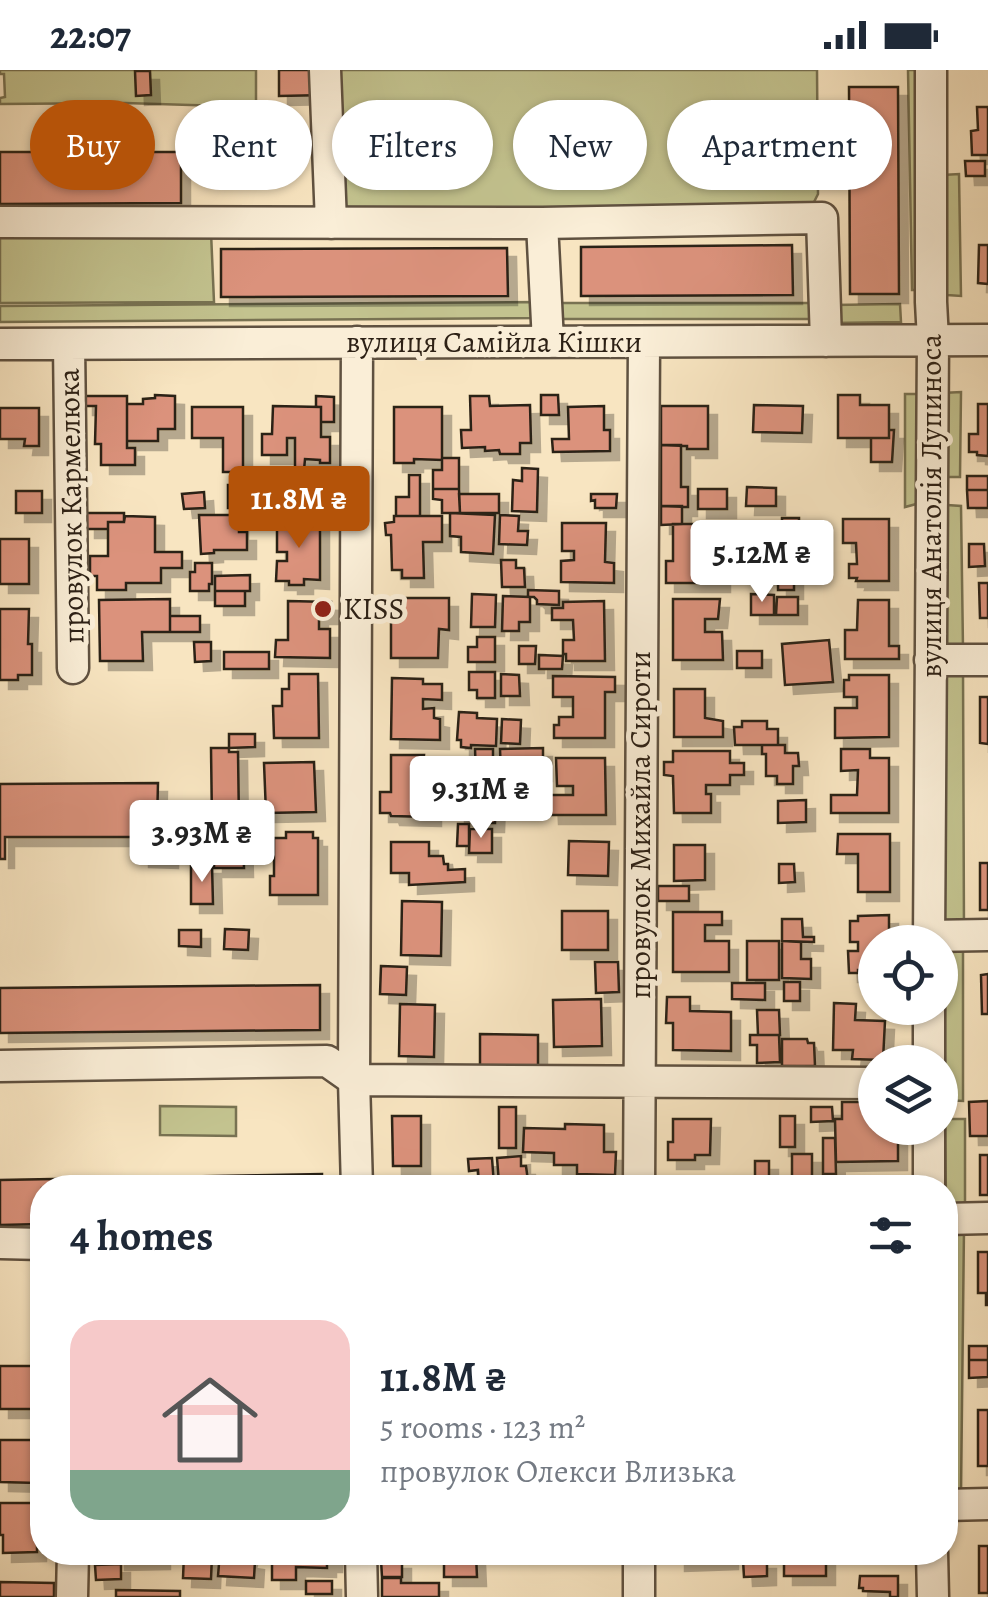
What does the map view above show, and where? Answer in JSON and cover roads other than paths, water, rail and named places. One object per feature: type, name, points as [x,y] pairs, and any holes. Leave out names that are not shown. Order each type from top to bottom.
[{"type":"street","points":[[324,70],[331,224]]},
{"type":"street","name":"вулиця Анатолія Лупиноса","points":[[929,925],[931,70]]},
{"type":"street","points":[[0,222],[542,223],[822,218],[826,341]]},
{"type":"street","points":[[542,223],[548,342]]},
{"type":"street","name":"вулиця Самійла Кішки","points":[[0,344],[988,340]]},
{"type":"street","points":[[357,342],[357,1175]]},
{"type":"street","name":"провулок Михайла Сироти","points":[[639,1175],[644,342]]},
{"type":"street","name":"провулок Кармелюка","points":[[69,344],[73,668]]},
{"type":"street","points":[[930,660],[988,660]]},
{"type":"street","points":[[958,938],[988,936]]},
{"type":"street","points":[[0,1066],[327,1062],[354,1080],[858,1083]]},
{"type":"street","points":[[929,1145],[929,1175]]},
{"type":"street","points":[[958,1219],[988,1218]]},
{"type":"street","points":[[0,1244],[30,1244]]},
{"type":"street","points":[[958,1505],[988,1504]]},
{"type":"street","points":[[72,1597],[73,1565]]},
{"type":"street","points":[[361,1565],[362,1597]]},
{"type":"street","points":[[639,1565],[639,1597]]},
{"type":"street","points":[[932,1565],[933,1597]]},
{"type":"place","name":"KISS","points":[[323,609]]}]
